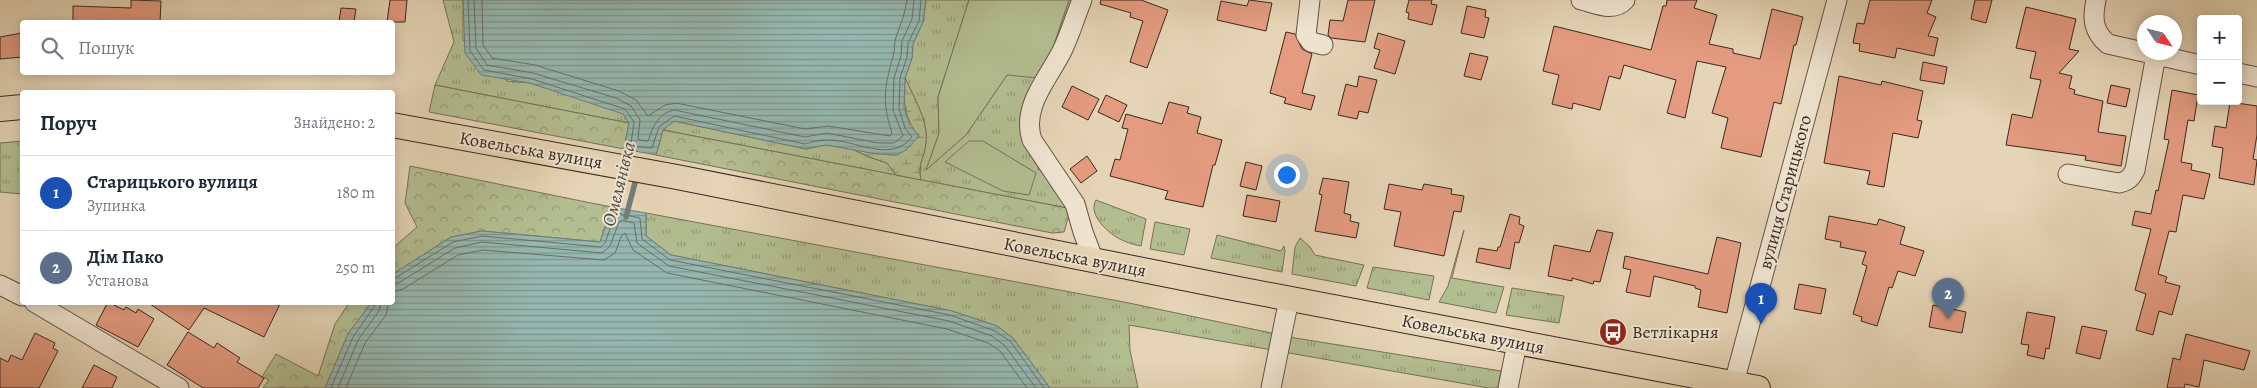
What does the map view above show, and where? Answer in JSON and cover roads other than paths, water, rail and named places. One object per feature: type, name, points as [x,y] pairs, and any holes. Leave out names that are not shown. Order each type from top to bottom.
[{"type":"main road","points":[[0,109],[20,107]]},
{"type":"main road","name":"Ковельська вулиця","points":[[395,126],[677,177],[1517,343],[1758,388]]},
{"type":"street","points":[[1082,0],[1063,48],[1036,95],[1030,112],[1028,128],[1032,140],[1075,204],[1094,260]]},
{"type":"street","points":[[1310,0],[1306,35],[1311,42],[1323,45]]},
{"type":"street","points":[[1581,0],[1612,7],[1618,6],[1625,0]]},
{"type":"street","name":"вулиця Старицького","points":[[1734,383],[1837,0]]},
{"type":"street","points":[[2096,0],[2093,22],[2101,38],[2117,47],[2137,51]]},
{"type":"street","points":[[2068,174],[2119,183],[2125,182],[2132,177],[2135,170],[2155,60]]},
{"type":"street","points":[[2178,60],[2197,64]]},
{"type":"street","points":[[2242,74],[2257,77]]},
{"type":"street","points":[[0,285],[20,295]]},
{"type":"street","points":[[1271,388],[1290,298]]},
{"type":"street","points":[[39,305],[179,388]]},
{"type":"street","points":[[1508,388],[1517,343]]},
{"type":"water","points":[[463,0],[926,0],[923,22],[913,44],[912,58],[905,78],[904,108],[910,126],[919,136],[906,150],[897,155],[877,154],[826,145],[806,149],[674,121],[663,130],[656,155],[624,149],[629,123],[623,114],[530,83],[481,75],[465,53]]},
{"type":"water","points":[[612,207],[646,213],[646,236],[671,255],[952,311],[997,326],[1013,338],[1050,388],[325,388],[348,334],[370,305],[395,305],[395,273],[451,237],[482,231],[600,242]]},
{"type":"waterway","name":"Омелянівка","points":[[626,217],[637,175]]},
{"type":"place","name":"Дім Пако","points":[[1948,319]]},
{"type":"place","name":"Старицького вулиця","points":[[1761,324]]},
{"type":"place","name":"Ветлікарня","points":[[1613,332]]}]
